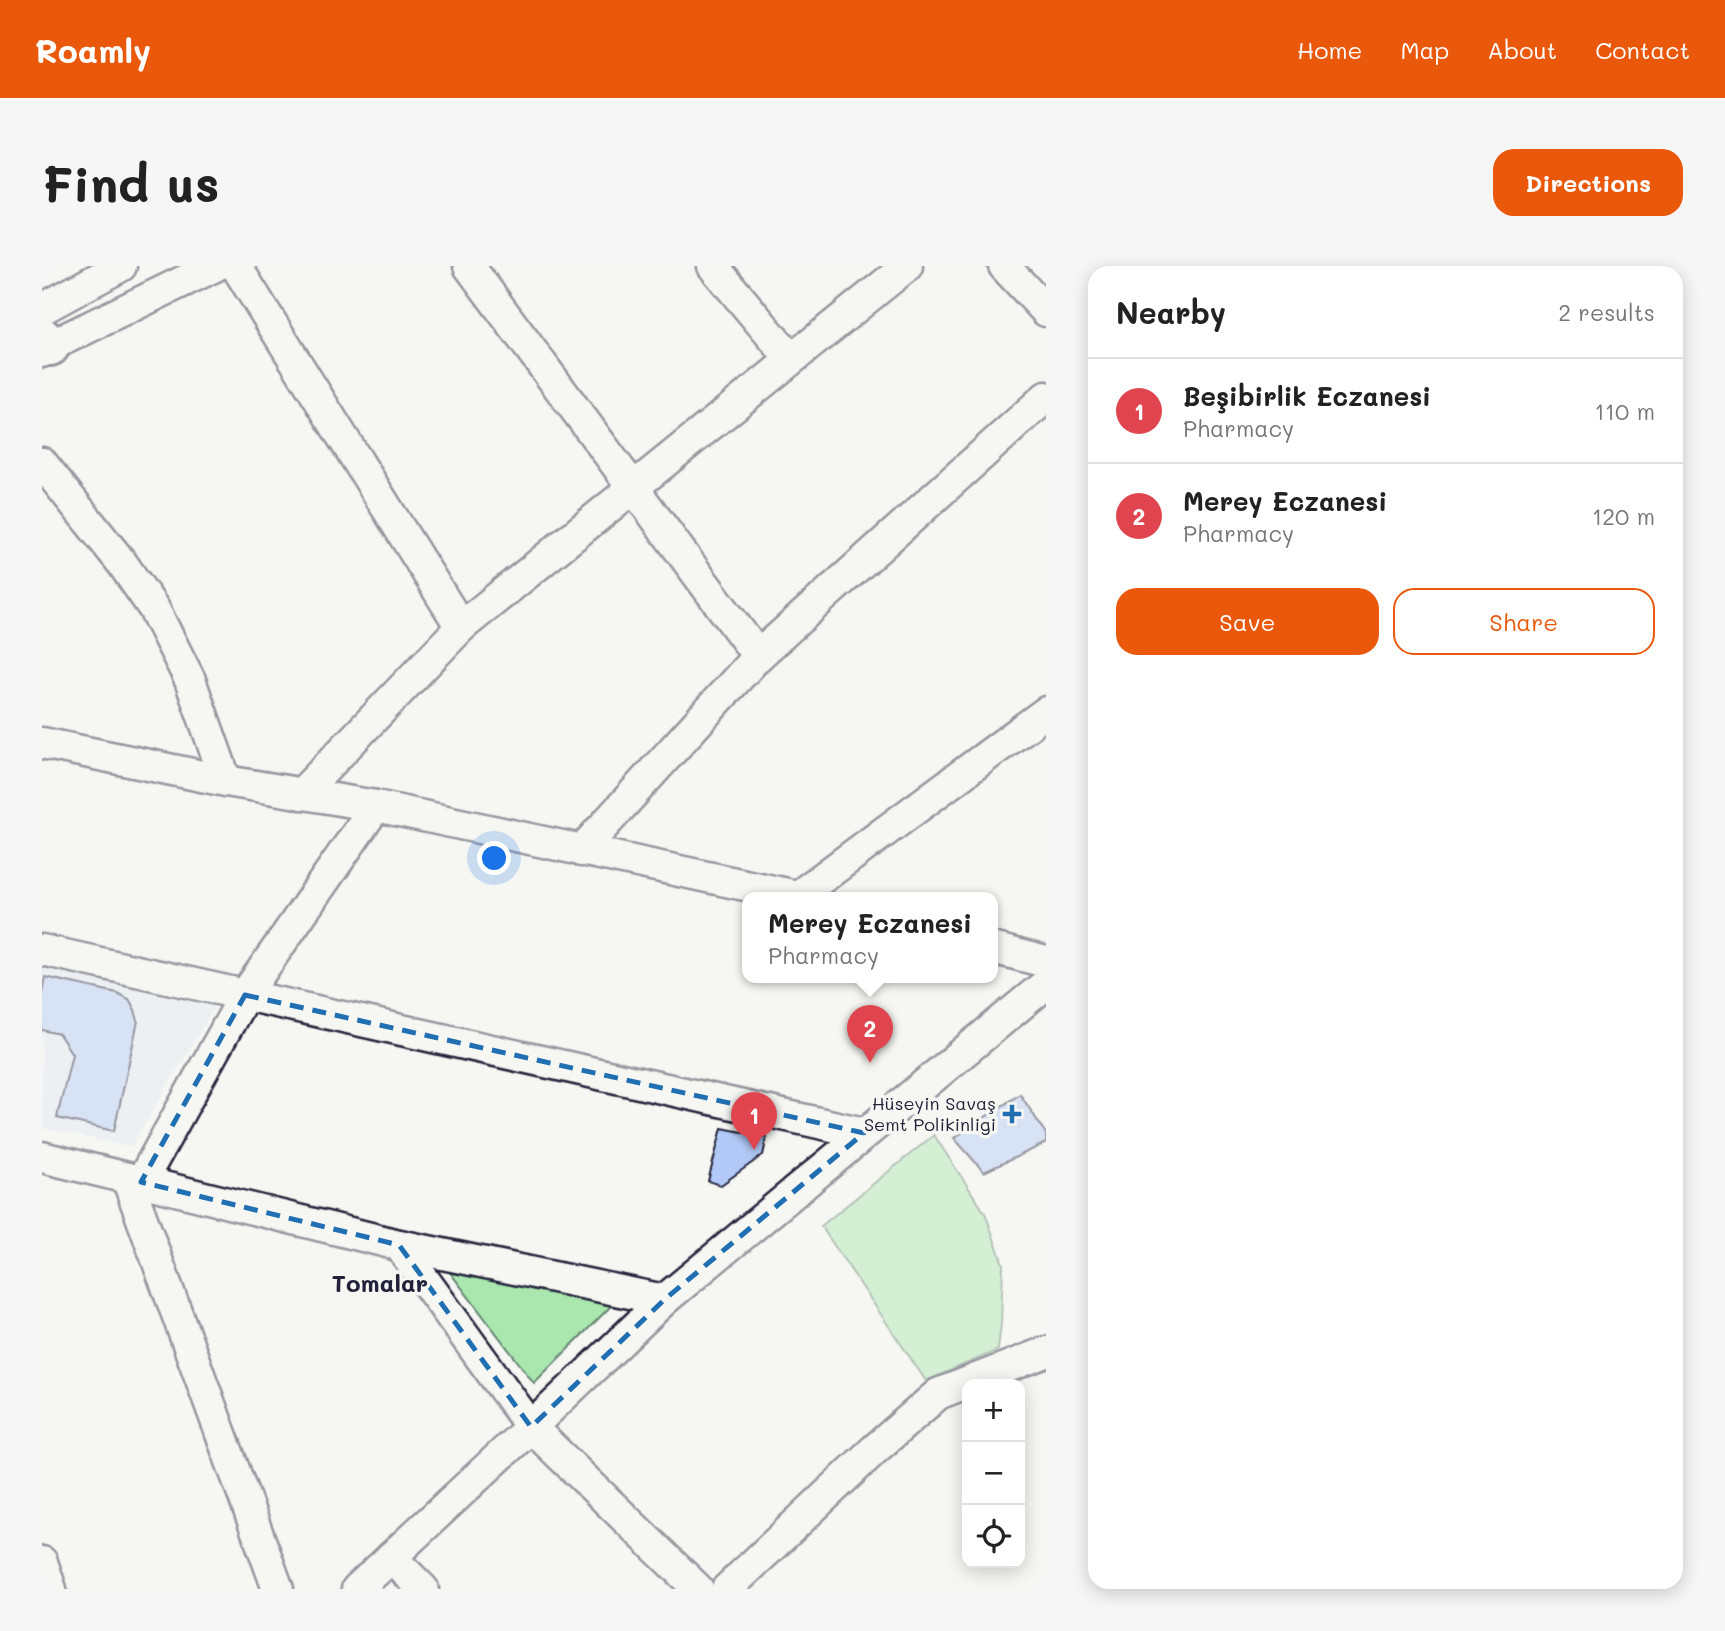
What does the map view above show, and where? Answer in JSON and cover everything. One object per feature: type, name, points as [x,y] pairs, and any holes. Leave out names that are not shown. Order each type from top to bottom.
[{"type":"street","points":[[42,309],[121,266]]},
{"type":"street","points":[[45,345],[215,266]]},
{"type":"street","points":[[236,266],[461,627]]},
{"type":"street","points":[[469,266],[758,656]]},
{"type":"street","points":[[713,266],[791,359]]},
{"type":"street","points":[[301,794],[461,627],[907,266]]},
{"type":"street","points":[[1004,266],[1046,311]]},
{"type":"street","points":[[581,851],[758,656],[1046,397]]},
{"type":"street","points":[[42,463],[154,608],[191,680],[226,781]]},
{"type":"street","points":[[805,892],[1046,712]]},
{"type":"street","points":[[42,743],[226,781],[376,806],[781,892]]},
{"type":"street","points":[[134,1180],[245,995],[376,806]]},
{"type":"street","points":[[998,949],[1046,962]]},
{"type":"street","points":[[42,950],[864,1133]]},
{"type":"street","points":[[357,1589],[664,1300],[1046,984]]},
{"type":"street","points":[[42,1157],[399,1245],[664,1300]]},
{"type":"street","points":[[134,1180],[278,1589]]},
{"type":"street","points":[[399,1245],[531,1427],[698,1589]]},
{"type":"street","points":[[727,1589],[874,1450],[938,1394],[1046,1352]]},
{"type":"street","points":[[391,1557],[423,1589]]},
{"type":"street","points":[[42,1562],[51,1589]]},
{"type":"highlighted area","points":[[245,995],[864,1133],[664,1300],[531,1427],[399,1245],[141,1182]]},
{"type":"shaded area","points":[[42,967],[217,1003],[131,1147],[42,1128]]},
{"type":"green space","points":[[934,1135],[985,1213],[1003,1264],[998,1350],[926,1381],[821,1226]]},
{"type":"green space","points":[[446,1267],[612,1305],[534,1383]]},
{"type":"building","points":[[45,977],[117,993],[129,999],[135,1010],[138,1021],[114,1131],[57,1118],[72,1054],[59,1034],[42,1030],[42,992]]},
{"type":"building","name":"Hüseyin Savaş Semt Polikinligi","points":[[1020,1094],[1046,1134],[1046,1143],[984,1172],[954,1138]]},
{"type":"building","points":[[722,1128],[767,1137],[763,1155],[721,1185],[708,1181]]},
{"type":"place","name":"Merey Eczanesi","points":[[870,1063]]},
{"type":"place","name":"Hüseyin Savaş Semt Polikinligi","points":[[1012,1114]]},
{"type":"place","name":"Beşibirlik Eczanesi","points":[[754,1150]]},
{"type":"district","name":"Tomalar","points":[[380,1284]]}]
